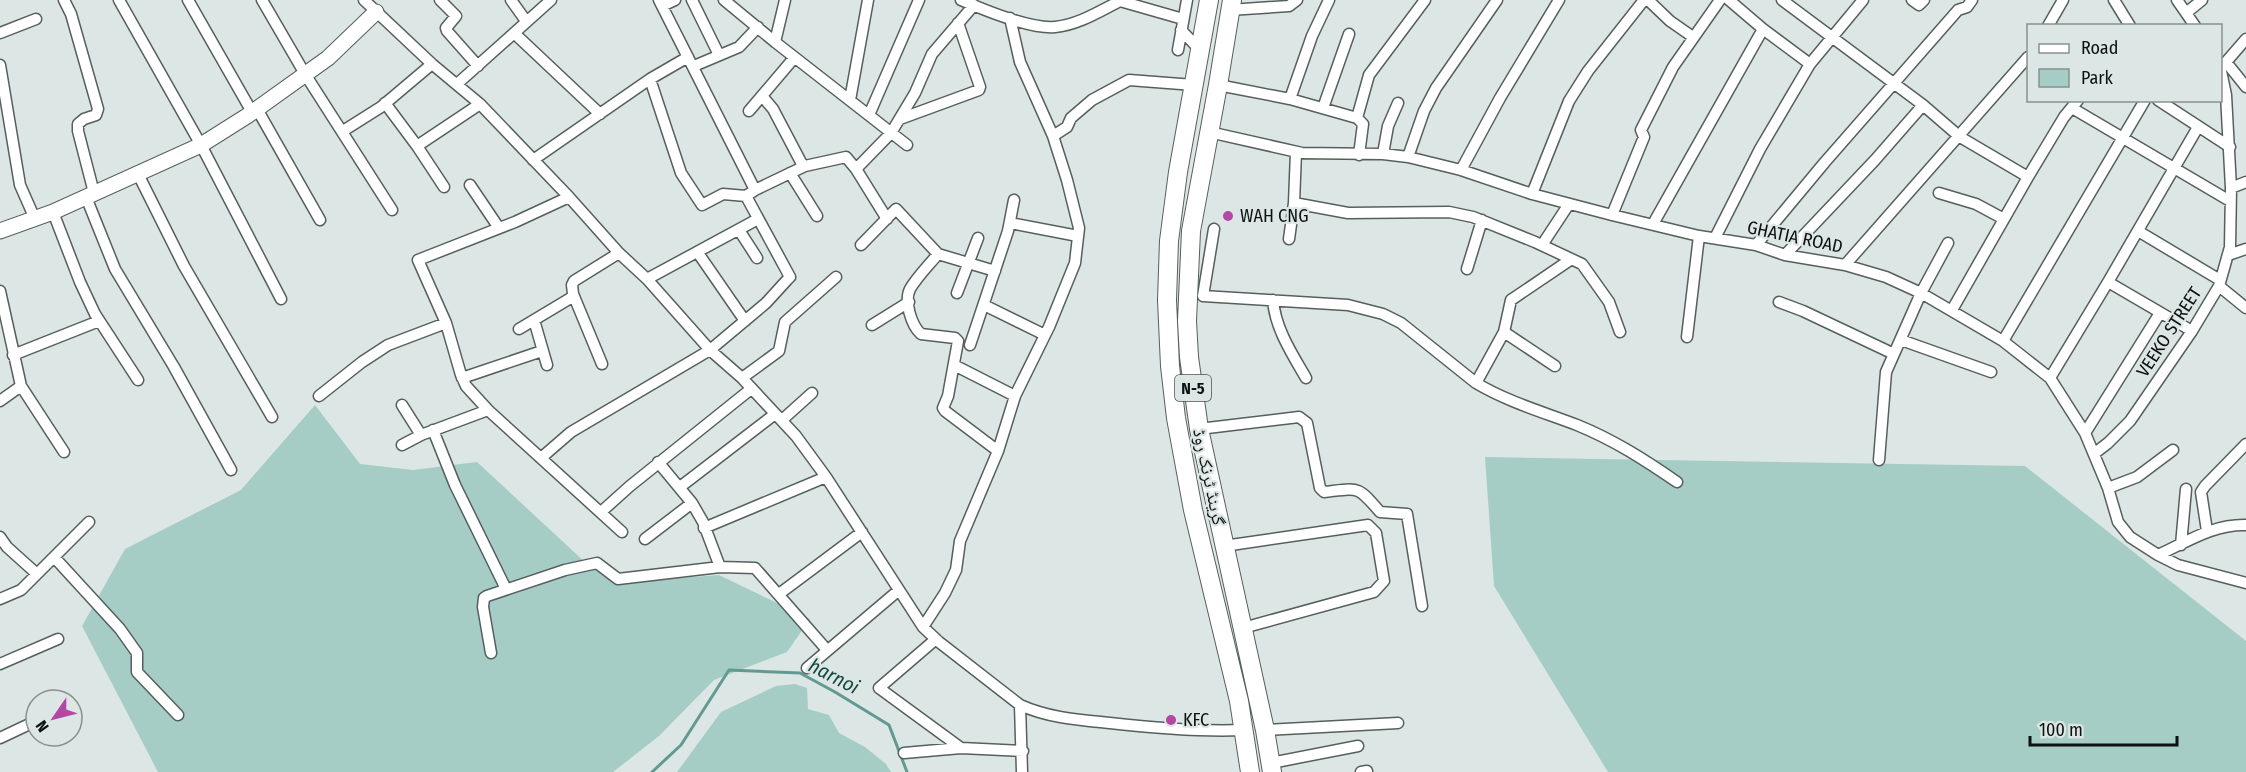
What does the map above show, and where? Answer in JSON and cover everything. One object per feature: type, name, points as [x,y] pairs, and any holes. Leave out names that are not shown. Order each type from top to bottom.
[{"type":"highway","name":"گرینڈ ٹرنک روڈ","points":[[1209,0],[1178,172],[1169,242],[1167,300],[1170,366],[1176,418],[1193,510],[1239,701],[1249,765]]},
{"type":"highway","name":"گرینڈ ٹرنک روڈ","points":[[1231,5],[1191,231],[1187,281],[1189,357],[1198,429],[1266,730],[1271,763]]},
{"type":"highway","points":[[1249,765],[1271,763]]},
{"type":"street","points":[[64,0],[71,14],[98,109],[96,115],[78,124],[78,130],[90,195],[115,269],[174,367],[231,470]]},
{"type":"street","points":[[119,0],[201,145],[281,298]]},
{"type":"street","points":[[188,0],[320,220]]},
{"type":"street","points":[[262,0],[305,74],[392,210]]},
{"type":"street","points":[[364,0],[432,64],[480,104],[619,253],[647,279],[710,350],[742,378],[779,417],[826,477],[923,627],[936,639],[1020,705],[1035,712],[1074,719],[1157,728],[1244,730]]},
{"type":"street","points":[[440,0],[456,16],[446,28],[447,31],[478,66]]},
{"type":"street","points":[[511,0],[526,21]]},
{"type":"street","points":[[457,84],[551,0]]},
{"type":"street","points":[[541,458],[571,432],[710,350],[766,303],[790,277],[758,219],[751,193],[691,62],[660,3],[675,0]]},
{"type":"street","points":[[692,0],[719,55]]},
{"type":"street","points":[[724,0],[794,58],[907,145]]},
{"type":"street","points":[[775,42],[785,0]]},
{"type":"street","points":[[850,100],[868,0]]},
{"type":"street","points":[[869,116],[919,0]]},
{"type":"street","points":[[961,0],[1010,18],[1044,27],[1055,27],[1082,19],[1120,0],[1182,24],[1200,50]]},
{"type":"street","points":[[1178,50],[1188,0]]},
{"type":"street","points":[[1231,5],[1288,6],[1297,0]]},
{"type":"street","points":[[1290,99],[1312,36],[1329,0]]},
{"type":"street","points":[[1357,118],[1369,75],[1425,0]]},
{"type":"street","points":[[1408,157],[1415,131],[1432,95],[1497,0]]},
{"type":"street","points":[[1461,170],[1500,98],[1559,0]]},
{"type":"street","points":[[1532,194],[1569,101],[1588,70],[1646,0],[1693,37]]},
{"type":"street","points":[[1612,215],[1644,137],[1641,129],[1673,67],[1720,0]]},
{"type":"street","points":[[1729,0],[1810,64]]},
{"type":"street","points":[[1782,0],[1896,84],[1960,137],[2028,177]]},
{"type":"street","points":[[1715,238],[1760,149],[1810,64],[1830,37],[1863,0]]},
{"type":"street","points":[[1912,0],[1919,5],[1924,0]]},
{"type":"street","points":[[1756,245],[1824,162],[1896,84],[1958,10],[1966,7],[1972,0]]},
{"type":"street","points":[[2049,24],[2063,0]]},
{"type":"street","points":[[2114,0],[2129,24]]},
{"type":"street","points":[[2177,0],[2191,19],[2202,0]]},
{"type":"street","points":[[856,169],[891,134],[915,93],[932,54],[974,5]]},
{"type":"street","points":[[0,231],[53,212],[201,145],[328,58],[376,12]]},
{"type":"street","points":[[923,627],[945,593],[956,570],[960,542],[998,451],[1015,396],[1045,335],[1075,263],[1079,228],[1053,136],[1020,62],[1010,18]]},
{"type":"street","points":[[0,33],[36,20]]},
{"type":"street","points":[[900,119],[980,87],[958,23]]},
{"type":"street","points":[[533,160],[650,79],[739,46],[758,27]]},
{"type":"street","points":[[1653,224],[1763,29]]},
{"type":"street","points":[[514,33],[600,114]]},
{"type":"street","points":[[1323,108],[1349,34]]},
{"type":"street","points":[[2246,39],[2222,64],[2246,87]]},
{"type":"street","points":[[749,111],[794,58]]},
{"type":"street","points":[[1845,265],[2027,58]]},
{"type":"street","points":[[0,64],[20,185],[35,219]]},
{"type":"street","points":[[343,131],[385,104],[432,64]]},
{"type":"street","name":"VEEKO STREET","points":[[2095,453],[2130,421],[2192,331],[2219,283],[2230,248],[2231,188],[2230,147],[2222,64]]},
{"type":"street","points":[[650,79],[681,173],[702,205],[723,194],[751,193],[803,166],[846,157],[887,219]]},
{"type":"street","points":[[1053,136],[1067,127],[1071,118],[1092,100],[1129,80],[1194,85]]},
{"type":"street","points":[[1218,85],[1290,99],[1357,118],[1363,124],[1359,155]]},
{"type":"street","points":[[762,96],[773,109],[803,166]]},
{"type":"street","points":[[1383,154],[1388,126],[1398,102]]},
{"type":"street","points":[[2003,341],[2144,102]]},
{"type":"street","points":[[2161,102],[2230,147]]},
{"type":"street","points":[[385,104],[444,187]]},
{"type":"street","points":[[417,146],[480,104]]},
{"type":"street","points":[[1952,310],[2028,177],[2075,104],[2174,170],[2230,201]]},
{"type":"street","points":[[1785,255],[1875,160],[1923,105]]},
{"type":"street","points":[[2050,378],[2198,127]]},
{"type":"street","name":"GHATIA ROAD","points":[[1209,132],[1296,152],[1383,154],[1408,157],[1461,170],[1532,194],[1612,215],[1699,236],[1756,245],[1785,255],[1845,265],[1886,277],[1921,293],[2003,341],[2050,378],[2085,433],[2108,488],[2118,522],[2130,537],[2157,555],[2178,565],[2246,583]]},
{"type":"street","points":[[1289,238],[1294,203],[1296,152]]},
{"type":"street","points":[[790,173],[817,216]]},
{"type":"street","points":[[138,174],[184,266],[272,417]]},
{"type":"street","points":[[2231,188],[2246,182]]},
{"type":"street","points":[[470,185],[499,228]]},
{"type":"street","points":[[1939,193],[1976,204],[2004,219]]},
{"type":"street","points":[[569,197],[418,260],[446,323],[462,378],[471,392],[622,532]]},
{"type":"street","points":[[970,345],[1010,223],[1014,200]]},
{"type":"street","points":[[1294,203],[1348,213],[1449,212],[1461,213],[1482,220],[1582,264],[1608,302],[1610,312],[1620,332]]},
{"type":"street","points":[[1542,245],[1569,204]]},
{"type":"street","points":[[861,245],[896,209],[938,254],[995,272]]},
{"type":"street","points":[[53,212],[80,282],[99,321],[138,380]]},
{"type":"street","points":[[647,279],[758,219]]},
{"type":"street","points":[[1467,269],[1482,220]]},
{"type":"street","points":[[1010,223],[1078,236]]},
{"type":"street","points":[[1214,229],[1203,296],[1348,305],[1383,314],[1401,323],[1476,383],[1499,397],[1613,441],[1634,452],[1677,482]]},
{"type":"street","points":[[739,230],[757,258]]},
{"type":"street","points":[[2138,231],[2219,283],[2246,308]]},
{"type":"street","points":[[1687,337],[1699,236]]},
{"type":"street","points":[[957,293],[978,238]]},
{"type":"street","points":[[1879,460],[1886,372],[1921,293],[1948,243]]},
{"type":"street","points":[[2228,255],[2246,249]]},
{"type":"street","points":[[602,364],[574,296],[572,285],[574,281],[619,253]]},
{"type":"street","points":[[698,253],[745,321]]},
{"type":"street","points":[[938,254],[909,290],[912,321],[921,334],[955,338],[958,341],[948,396],[943,408],[998,451]]},
{"type":"street","points":[[1476,383],[1504,332],[1511,300],[1570,260]]},
{"type":"street","points":[[742,378],[779,351],[785,322],[836,277]]},
{"type":"street","points":[[2108,282],[2192,331]]},
{"type":"street","points":[[0,294],[21,386],[64,452]]},
{"type":"street","points":[[519,329],[574,296]]},
{"type":"street","points":[[1273,300],[1274,314],[1279,327],[1306,378]]},
{"type":"street","points":[[872,325],[909,302]]},
{"type":"street","points":[[1779,302],[1894,354]]},
{"type":"street","points":[[984,305],[1045,335]]},
{"type":"street","points":[[2085,433],[2160,313]]},
{"type":"street","points":[[534,320],[547,365]]},
{"type":"street","points":[[13,355],[99,321]]},
{"type":"street","points":[[318,396],[388,345],[446,323]]},
{"type":"street","points":[[1504,332],[1555,366]]},
{"type":"street","points":[[1901,340],[1991,372]]},
{"type":"street","points":[[462,378],[542,351]]},
{"type":"street","points":[[954,365],[1015,396]]},
{"type":"street","points":[[0,401],[21,386]]},
{"type":"street","points":[[601,512],[658,462],[751,389]]},
{"type":"street","points":[[680,487],[812,393]]},
{"type":"street","points":[[402,405],[421,435]]},
{"type":"street","points":[[402,445],[433,430],[488,410]]},
{"type":"street","points":[[1198,429],[1299,417],[1307,423],[1320,488],[1324,492],[1355,488],[1362,491],[1380,512],[1407,514],[1422,606]]},
{"type":"street","points":[[433,430],[455,485],[506,589]]},
{"type":"street","points":[[2108,488],[2137,477],[2173,450]]},
{"type":"street","points":[[2206,531],[2201,492],[2244,450]]},
{"type":"street","points":[[658,462],[692,503],[720,567]]},
{"type":"street","points":[[704,528],[826,477]]},
{"type":"street","points":[[2181,544],[2186,489]]},
{"type":"street","points":[[645,539],[692,503]]},
{"type":"street","points":[[0,599],[21,590],[89,522]]},
{"type":"street","points":[[1224,546],[1368,525],[1376,534],[1384,581],[1374,592],[1243,628]]},
{"type":"street","points":[[2157,555],[2206,531],[2232,525],[2246,525]]},
{"type":"street","points":[[779,594],[862,532]]},
{"type":"street","points":[[0,537],[7,547],[37,574]]},
{"type":"street","points":[[54,556],[120,629],[137,653],[137,672],[178,715]]},
{"type":"street","points":[[491,653],[483,607],[484,598],[565,570],[597,563],[618,579],[720,567],[754,568],[827,650]]},
{"type":"street","points":[[807,668],[898,590]]},
{"type":"street","points":[[0,664],[58,639]]},
{"type":"street","points":[[936,639],[879,688],[961,748]]},
{"type":"street","points":[[1020,705],[1022,772]]},
{"type":"street","points":[[1266,730],[1398,723]]},
{"type":"street","points":[[0,738],[24,727]]},
{"type":"street","points":[[1271,763],[1358,746]]},
{"type":"street","points":[[904,753],[961,748],[1023,751]]},
{"type":"green space","points":[[315,405],[360,464],[413,470],[477,462],[587,564],[639,581],[719,575],[810,619],[787,652],[714,680],[659,736],[613,772],[158,772],[82,626],[125,549],[241,490]]},
{"type":"green space","points":[[1485,457],[2025,466],[2246,641],[2246,772],[1608,772],[1494,586]]},
{"type":"green space","points":[[795,684],[807,688],[808,709],[829,715],[839,733],[865,747],[886,764],[891,772],[677,772],[721,712],[776,686]]},
{"type":"waterway","name":"harnoi","points":[[652,772],[681,745],[729,670],[800,673],[835,692],[889,725],[907,772]]},
{"type":"place","name":"WAH CNG","points":[[1228,216]]},
{"type":"place","name":"KFC","points":[[1171,720]]}]
